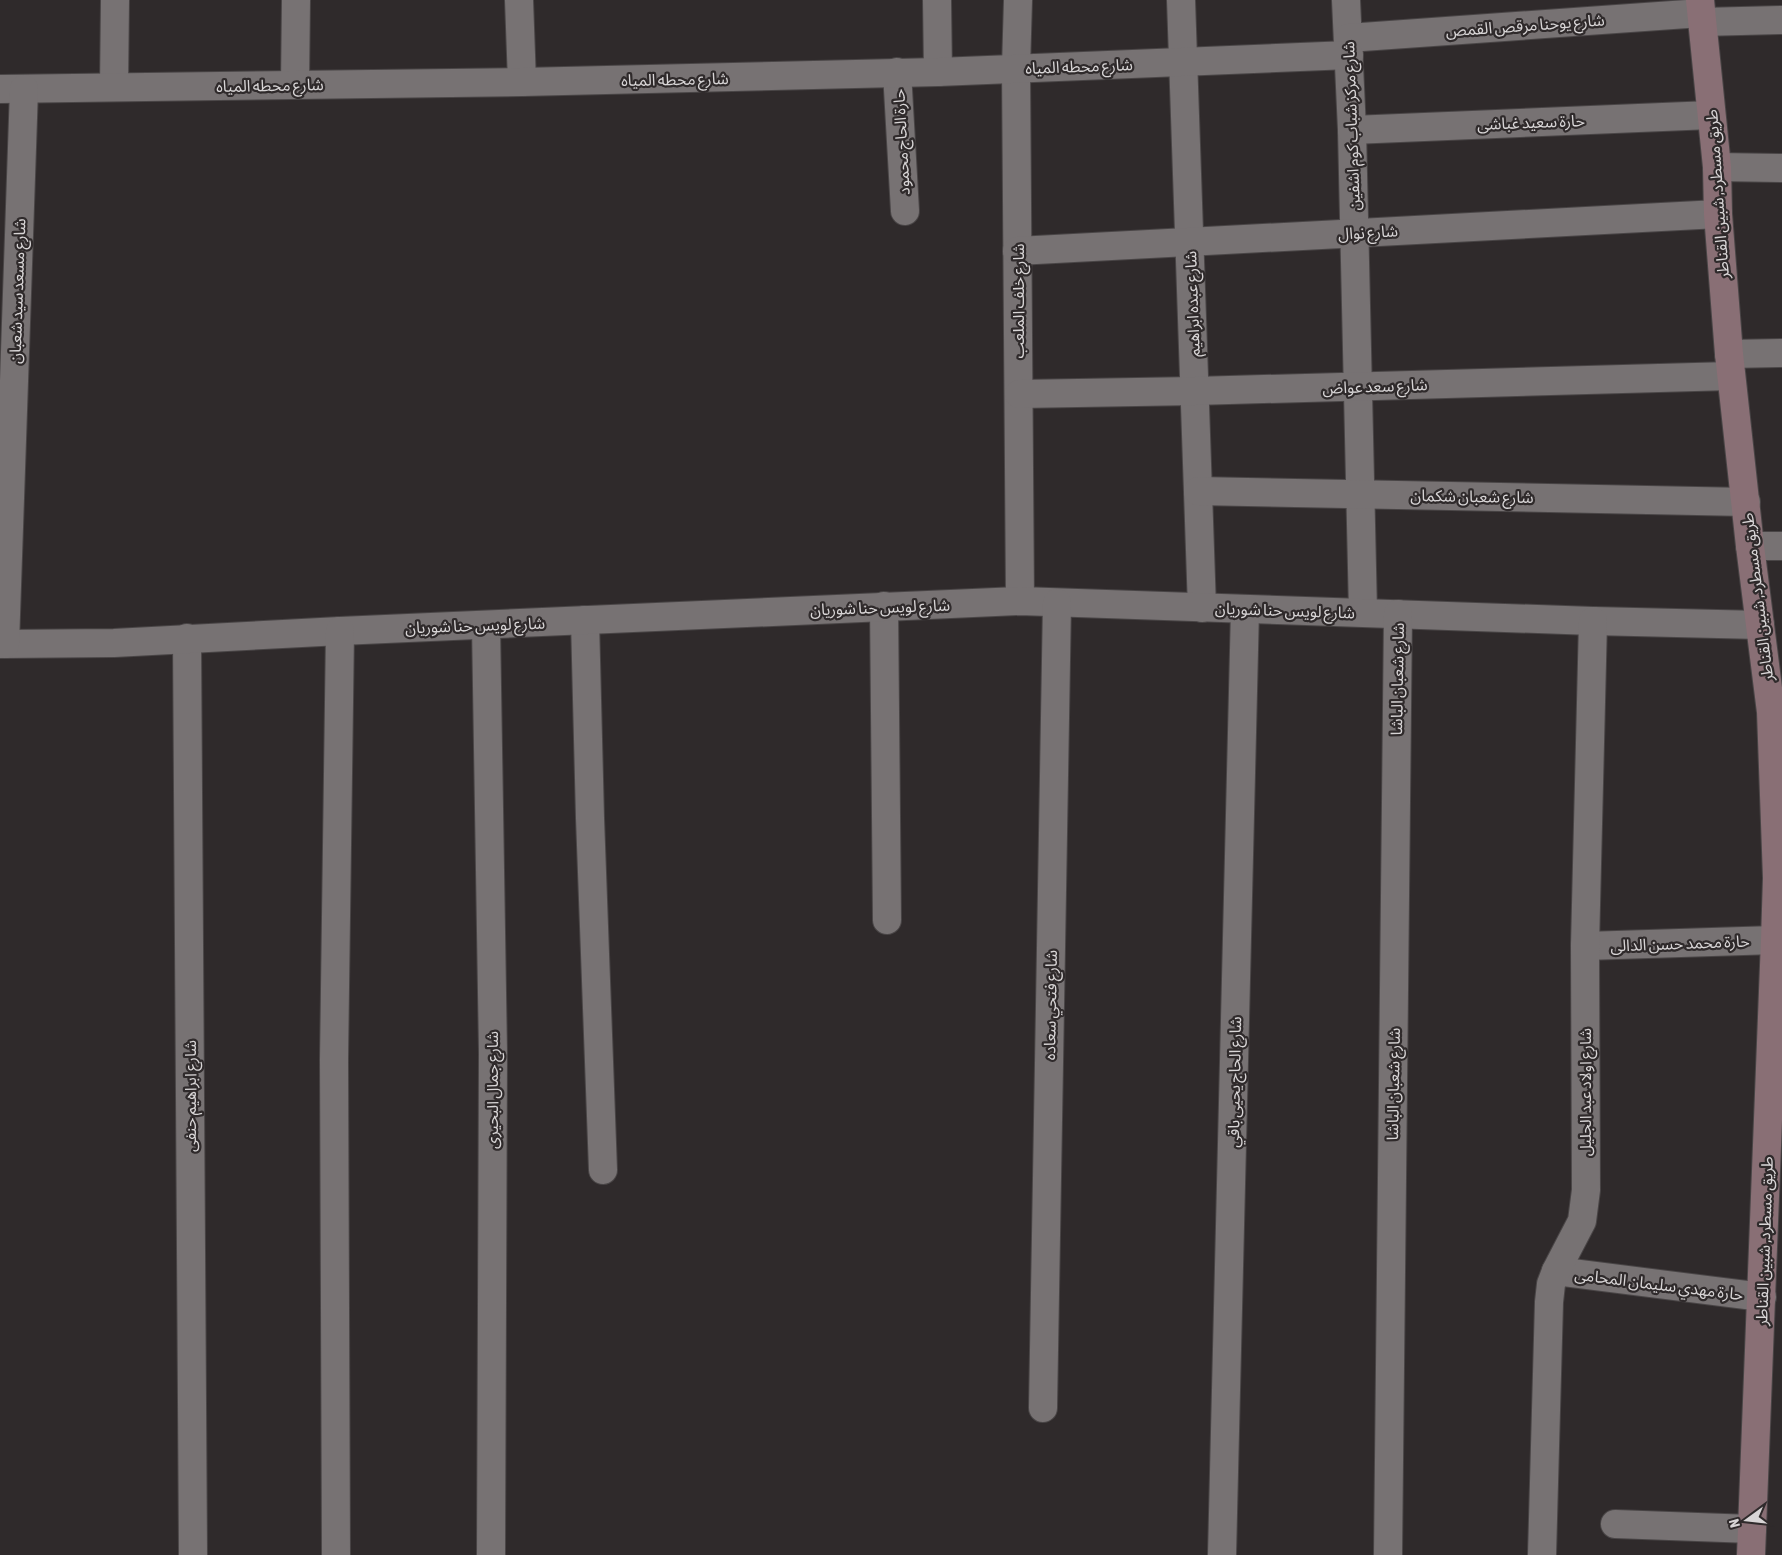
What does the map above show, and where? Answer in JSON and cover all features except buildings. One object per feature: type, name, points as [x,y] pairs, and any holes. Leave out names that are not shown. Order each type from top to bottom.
[{"type":"main road","name":"طريق مسطرد, شبين القناطر","points":[[1701,12],[1716,167],[1730,365],[1760,625],[1777,712],[1779,878],[1775,940],[1774,1217],[1762,1297],[1751,1542]]},
{"type":"street","points":[[114,87],[115,0]]},
{"type":"street","points":[[295,85],[296,0]]},
{"type":"street","points":[[519,0],[522,82]]},
{"type":"street","points":[[937,0],[938,72]]},
{"type":"street","name":"شارع خلف الملعب","points":[[1018,0],[1016,68],[1020,601]]},
{"type":"street","name":"شارع عبده ابراهيم","points":[[1181,0],[1202,608]]},
{"type":"street","name":"شارع مركز شباب كوم اشفين","points":[[1346,0],[1352,130],[1363,612]]},
{"type":"street","name":"شارع يوحنا مرقص القمص","points":[[1348,46],[1701,12],[1782,20]]},
{"type":"street","name":"شارع محطه المياه","points":[[12,89],[522,82],[938,72],[1183,62],[1348,46]]},
{"type":"street","name":"حارة الحاج محمود","points":[[897,72],[905,211]]},
{"type":"street","name":"شارع مسعد سيد شعبان","points":[[2,644],[12,89]]},
{"type":"street","name":"حارة سعيد غباشى","points":[[1352,130],[1711,115]]},
{"type":"street","points":[[1716,167],[1782,168]]},
{"type":"street","name":"شارع نوال","points":[[1017,251],[1718,214]]},
{"type":"street","name":"شارع سعد عواض","points":[[1018,394],[1358,386],[1730,365],[1782,353]]},
{"type":"street","name":"شارع شعبان شكمان","points":[[1198,491],[1746,502]]},
{"type":"street","points":[[1750,546],[1782,546]]},
{"type":"street","name":"شارع لويس حنا شوريان","points":[[2,644],[114,643],[187,638],[1020,601],[1760,625]]},
{"type":"street","name":"شارع فتحي سعاده","points":[[1043,1408],[1057,602]]},
{"type":"street","points":[[884,606],[887,920]]},
{"type":"street","name":"شارع الحاج يحيى باقي","points":[[1222,1555],[1245,609]]},
{"type":"street","name":"شارع شعبان الباشا","points":[[1388,1555],[1398,614]]},
{"type":"street","points":[[585,620],[603,1170]]},
{"type":"street","name":"شارع اولاد عبد الجليل","points":[[1542,1555],[1551,1284],[1582,1221],[1586,1190],[1585,946],[1593,621]]},
{"type":"street","name":"شارع جمال البحيرى","points":[[486,626],[493,1053],[491,1555]]},
{"type":"street","points":[[336,1555],[334,1060],[340,631]]},
{"type":"street","name":"شارع ابراهيم حنفى","points":[[187,638],[193,1555]]},
{"type":"street","name":"حارة محمد حسن الدالى","points":[[1585,946],[1775,940]]},
{"type":"street","name":"حارة مهدي سليمان المحامى","points":[[1556,1271],[1762,1297]]},
{"type":"street","points":[[1615,1524],[1751,1542]]}]
